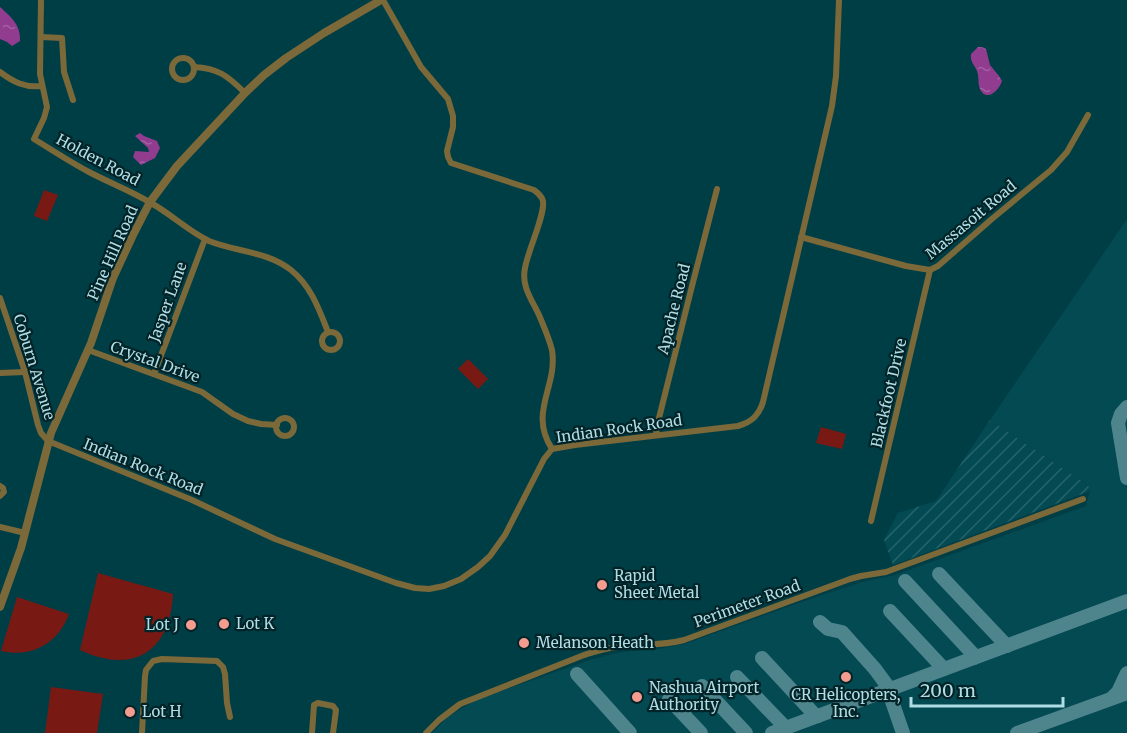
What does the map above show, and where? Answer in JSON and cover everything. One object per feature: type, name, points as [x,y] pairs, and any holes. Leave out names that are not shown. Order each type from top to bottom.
[{"type":"street","points":[[0,72],[22,85],[42,86],[41,0]]},
{"type":"street","points":[[382,0],[416,59],[448,99],[454,122],[447,151],[451,163],[529,188],[541,195],[543,199],[524,279],[529,297],[545,328],[552,351],[552,369],[542,420],[545,437],[552,449]]},
{"type":"street","name":"Pine Hill Road","points":[[0,607],[25,532],[48,441],[88,350],[113,279],[132,235],[150,202],[177,166],[264,75],[341,23],[382,0]]},
{"type":"street","name":"Indian Rock Road","points":[[48,441],[192,500],[275,539],[396,583],[429,589],[460,579],[490,556],[505,535],[541,464],[552,449],[738,426],[750,421],[759,413],[763,402],[834,95],[839,0]]},
{"type":"street","points":[[41,37],[62,38],[64,72],[73,100]]},
{"type":"street","points":[[194,67],[208,68],[221,73],[245,93]]},
{"type":"street","name":"Holden Road","points":[[42,86],[46,106],[41,126],[34,139],[84,169],[150,202],[205,238],[282,263],[308,288],[328,332]]},
{"type":"street","name":"Massasoit Road","points":[[801,237],[887,261],[930,270],[938,266],[1051,170],[1067,152],[1088,115]]},
{"type":"street","name":"Apache Road","points":[[656,435],[717,189]]},
{"type":"street","name":"Jasper Lane","points":[[154,374],[205,238]]},
{"type":"street","name":"Blackfoot Drive","points":[[871,521],[930,270]]},
{"type":"street","name":"Coburn Avenue","points":[[0,298],[25,372],[38,425],[48,441]]},
{"type":"street","name":"Crystal Drive","points":[[88,350],[202,392],[233,414],[248,421],[277,425]]},
{"type":"street","points":[[0,373],[25,372]]},
{"type":"street","points":[[0,486],[4,492],[0,496]]},
{"type":"street","name":"Perimeter Road","points":[[426,733],[460,704],[584,655],[617,647],[658,645],[684,640],[850,579],[886,572],[1083,499]]},
{"type":"street","points":[[0,526],[25,532]]},
{"type":"street","points":[[142,733],[146,670],[153,661],[162,659],[220,663],[224,667],[230,717]]},
{"type":"street","points":[[312,733],[314,705],[318,703],[333,706],[336,710],[333,733]]},
{"type":"shaded area","points":[[44,190],[58,195],[47,221],[34,216]]},
{"type":"shaded area","points":[[1127,219],[1127,733],[432,733],[448,717],[476,700],[593,659],[622,652],[685,644],[813,598],[862,582],[895,575],[1086,506],[1090,491],[1088,485],[990,420]]},
{"type":"shaded area","points":[[468,359],[488,379],[478,389],[458,369]]},
{"type":"shaded area","points":[[990,420],[1088,485],[1090,491],[893,565],[884,540],[898,513],[936,501]]},
{"type":"shaded area","points":[[821,427],[846,434],[842,449],[816,443]]},
{"type":"shaded area","points":[[98,573],[173,594],[165,631],[156,644],[145,653],[132,659],[116,660],[80,650]]},
{"type":"shaded area","points":[[17,597],[69,614],[58,633],[42,646],[23,652],[1,651]]},
{"type":"shaded area","points":[[51,687],[103,694],[97,733],[45,733]]},
{"type":"water","points":[[0,7],[19,30],[20,41],[12,46],[0,39]]},
{"type":"water","points":[[978,47],[986,49],[990,65],[1002,81],[994,92],[987,95],[981,91],[978,73],[971,59],[971,54]]},
{"type":"water","points":[[140,133],[157,141],[160,148],[155,158],[141,165],[133,157],[135,151],[149,152],[148,148],[135,136]]},
{"type":"taxiway","points":[[1127,407],[1118,423],[1127,478]]},
{"type":"taxiway","points":[[939,574],[1007,646]]},
{"type":"taxiway","points":[[905,581],[972,653],[974,658]]},
{"type":"taxiway","points":[[772,733],[1127,601]]},
{"type":"taxiway","points":[[890,611],[944,669]]},
{"type":"taxiway","points":[[820,622],[828,629],[842,632],[875,669],[886,684],[903,733]]},
{"type":"taxiway","points":[[762,658],[818,716]]},
{"type":"taxiway","points":[[1112,698],[1118,692],[1127,673]]},
{"type":"taxiway","points":[[577,674],[630,733]]},
{"type":"taxiway","points":[[737,677],[786,728]]},
{"type":"taxiway","points":[[702,686],[746,733]]},
{"type":"taxiway","points":[[1017,733],[1127,693]]},
{"type":"taxiway","points":[[669,699],[701,733]]},
{"type":"place","name":"Rapid Sheet Metal","points":[[602,585]]},
{"type":"place","name":"Lot K","points":[[224,624]]},
{"type":"place","name":"Lot J","points":[[191,625]]},
{"type":"place","name":"Melanson Heath","points":[[524,643]]},
{"type":"place","name":"CR Helicopters, Inc.","points":[[846,677]]},
{"type":"place","name":"Nashua Airport Authority","points":[[637,697]]},
{"type":"place","name":"Lot H","points":[[130,712]]}]
